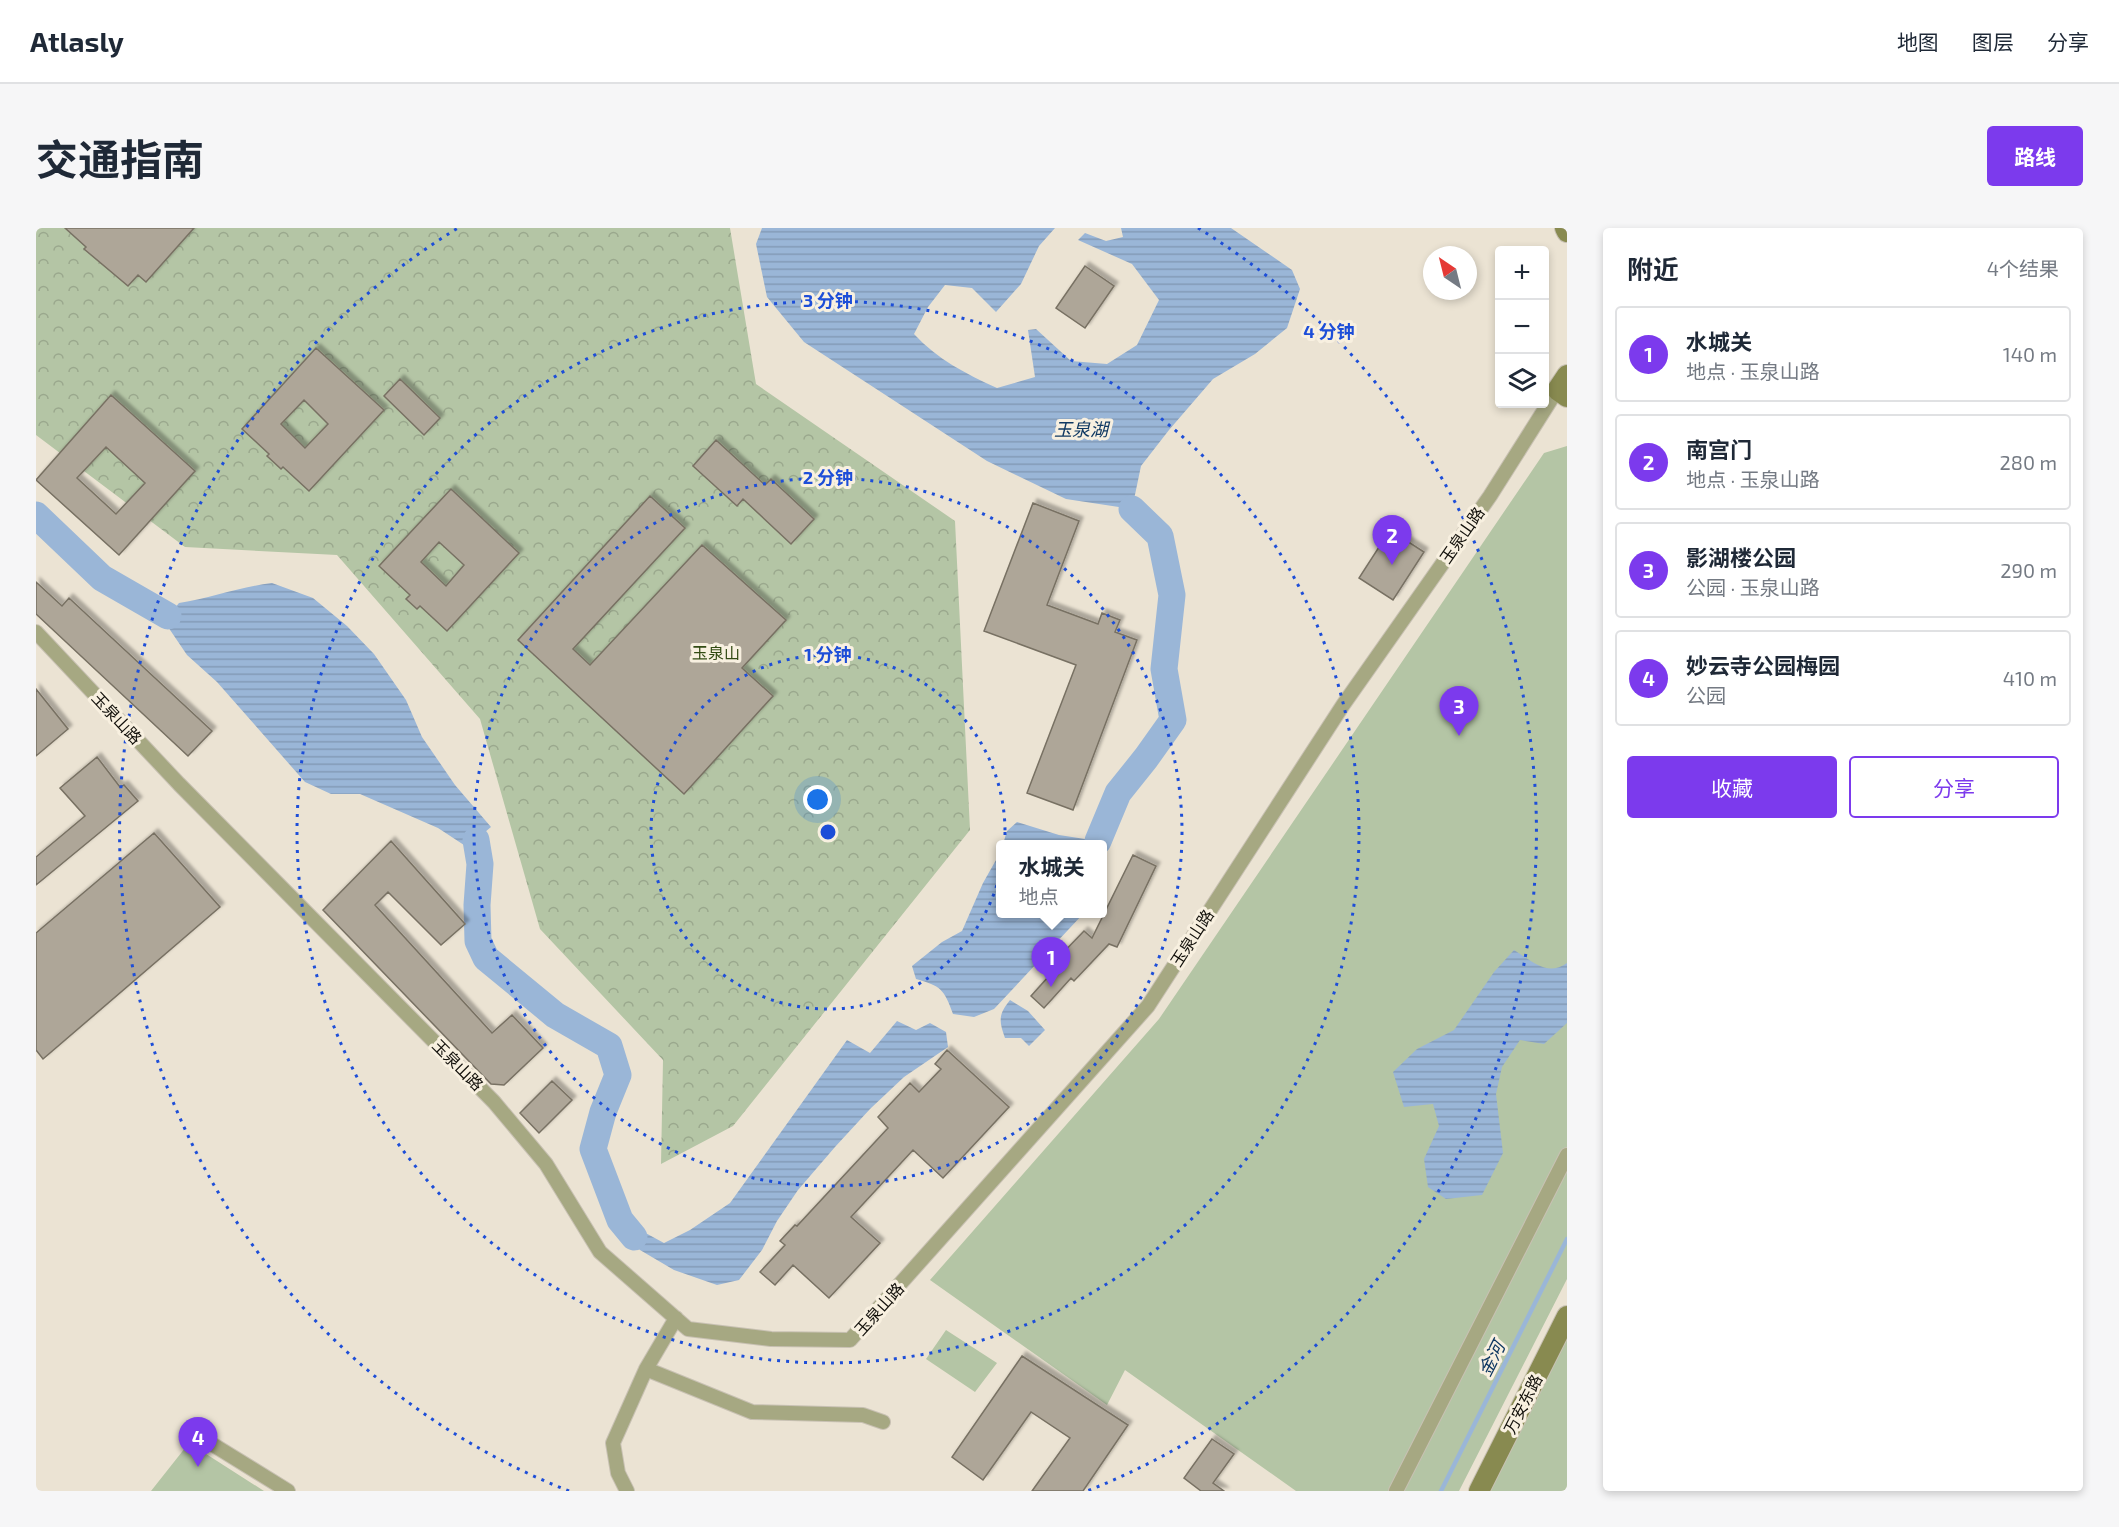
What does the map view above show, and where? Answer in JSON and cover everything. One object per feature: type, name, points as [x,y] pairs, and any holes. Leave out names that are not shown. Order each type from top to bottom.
[{"type":"street","points":[[1565,228],[1567,232]]},
{"type":"street","name":"玉泉山路","points":[[36,632],[179,784],[494,1102],[546,1164],[600,1252],[688,1329],[771,1339],[850,1340],[1148,1006],[1343,705],[1564,387]]},
{"type":"street","points":[[1396,1491],[1567,1155]]},
{"type":"street","name":"万安东路","points":[[1479,1491],[1567,1316]]},
{"type":"street","points":[[627,1491],[618,1473],[613,1443],[646,1369],[676,1318]]},
{"type":"street","points":[[646,1369],[752,1412],[863,1415],[883,1422]]},
{"type":"street","points":[[194,1433],[288,1491]]},
{"type":"green space","name":"玉泉山","points":[[36,228],[730,228],[756,384],[955,521],[970,830],[733,1126],[661,1164],[663,1060],[540,929],[480,719],[337,555],[185,547],[36,435]]},
{"type":"green space","points":[[1567,446],[1567,1279],[1459,1491],[1296,1491],[1125,1370],[1107,1405],[930,1280],[1159,1019],[1544,453]]},
{"type":"green space","points":[[1567,1328],[1567,1491],[1485,1491]]},
{"type":"green space","points":[[946,1330],[997,1363],[975,1392],[926,1359]]},
{"type":"green space","points":[[189,1443],[264,1491],[151,1491]]},
{"type":"water","name":"玉泉湖","points":[[762,228],[1055,228],[1039,246],[1021,284],[996,312],[972,288],[945,285],[928,307],[914,334],[932,351],[953,365],[997,388],[1035,377],[1028,330],[1036,329],[1071,361],[1107,364],[1137,345],[1159,300],[1132,264],[1078,240],[1085,233],[1106,241],[1123,237],[1121,228],[1231,228],[1292,270],[1300,289],[1287,328],[1255,354],[1213,379],[1141,466],[1132,509],[1066,499],[987,461],[804,342],[767,297],[756,244]]},
{"type":"water","points":[[272,583],[313,598],[347,626],[374,654],[406,700],[422,737],[455,785],[491,827],[467,847],[438,828],[360,794],[331,794],[305,782],[217,682],[187,655],[164,621],[179,603]]},
{"type":"water","points":[[1017,822],[1059,835],[1092,840],[1004,840],[1007,831]]},
{"type":"water","points":[[996,860],[996,918],[1079,918],[994,1009],[974,1017],[953,1014],[941,990],[916,979],[912,966],[942,942],[962,931],[983,883]]},
{"type":"water","points":[[1514,950],[1533,963],[1546,968],[1560,967],[1567,963],[1567,1023],[1544,1044],[1520,1040],[1502,1067],[1496,1094],[1503,1153],[1482,1195],[1446,1199],[1428,1187],[1424,1159],[1439,1126],[1433,1104],[1404,1107],[1393,1072],[1417,1049],[1454,1030],[1494,972]]},
{"type":"water","points":[[1010,1000],[1028,1011],[1045,1030],[1029,1046],[1021,1038],[1005,1038],[1001,1018]]},
{"type":"water","points":[[897,1021],[916,1030],[930,1023],[946,1032],[948,1047],[904,1077],[835,1147],[798,1190],[777,1221],[762,1250],[739,1280],[717,1285],[674,1270],[630,1242],[640,1230],[664,1243],[690,1230],[730,1203],[847,1040],[870,1053]]},
{"type":"building","points":[[65,228],[194,228],[146,282],[138,275],[128,286],[84,249],[86,247]]},
{"type":"building","points":[[1085,266],[1114,286],[1085,328],[1056,308]]},
{"type":"building","points":[[316,348],[384,410],[309,491],[283,467],[281,469],[267,456],[269,454],[242,429]],"holes":[[[304,400],[328,424],[305,448],[281,424]]]},
{"type":"building","points":[[400,379],[440,418],[424,435],[384,396]]},
{"type":"building","points":[[111,395],[195,471],[119,555],[36,480]],"holes":[[[106,447],[145,483],[116,514],[77,478]]]},
{"type":"building","points":[[716,440],[765,485],[771,479],[814,519],[791,544],[743,499],[737,506],[693,466]]},
{"type":"building","points":[[451,489],[519,553],[447,631],[420,606],[417,609],[406,599],[410,595],[379,566]],"holes":[[[439,542],[464,565],[446,586],[421,562]]]},
{"type":"building","points":[[650,496],[685,528],[573,649],[590,665],[702,545],[786,620],[742,668],[773,696],[684,794],[518,640]]},
{"type":"building","points":[[1033,503],[1079,521],[1047,605],[1098,624],[1102,613],[1120,620],[1115,632],[1137,640],[1073,810],[1027,793],[1076,665],[984,631]]},
{"type":"building","points":[[1390,530],[1424,552],[1393,600],[1359,578]]},
{"type":"building","points":[[36,582],[62,606],[69,598],[212,731],[188,756],[36,614]]},
{"type":"building","points":[[36,689],[68,729],[36,756]]},
{"type":"building","points":[[97,757],[120,787],[124,785],[138,801],[36,885],[36,857],[85,816],[60,788]]},
{"type":"building","points":[[154,833],[220,907],[43,1059],[36,1050],[36,933]]},
{"type":"building","points":[[391,841],[465,924],[441,945],[388,892],[375,905],[492,1033],[512,1015],[543,1048],[504,1085],[491,1084],[323,910]]},
{"type":"building","points":[[1133,855],[1156,866],[1117,947],[1109,944],[1074,981],[1071,978],[1044,1008],[1031,996],[1058,966],[1054,962],[1084,931],[1092,938],[1102,918],[1107,918],[1107,908]]},
{"type":"building","points":[[947,1050],[1009,1107],[943,1178],[913,1150],[851,1217],[880,1243],[829,1298],[793,1265],[775,1285],[760,1272],[785,1245],[780,1241],[795,1225],[797,1226],[888,1128],[878,1117],[910,1083],[919,1092],[941,1069],[935,1064]]},
{"type":"building","points":[[552,1081],[572,1100],[539,1133],[520,1113]]},
{"type":"building","points":[[1022,1356],[1128,1425],[1083,1491],[1032,1491],[1070,1438],[1031,1412],[983,1480],[952,1457]]},
{"type":"building","points":[[1212,1439],[1234,1454],[1213,1483],[1224,1491],[1201,1491],[1184,1478]]},
{"type":"waterway","points":[[1098,840],[1118,793],[1173,720],[1164,669],[1172,595],[1160,536],[1132,509]]},
{"type":"waterway","points":[[36,515],[102,578],[168,616]]},
{"type":"waterway","points":[[476,840],[480,864],[477,905],[478,941],[486,958],[555,1015],[609,1046],[618,1075],[603,1112],[593,1149],[620,1220],[634,1237]]},
{"type":"waterway","name":"金河","points":[[1441,1491],[1567,1239]]},
{"type":"place","name":"南宫门","points":[[1392,565]]},
{"type":"place","name":"影湖楼公园","points":[[1459,736]]},
{"type":"place","name":"水城关","points":[[1051,987]]},
{"type":"place","name":"妙云寺公园梅园","points":[[198,1467]]}]
